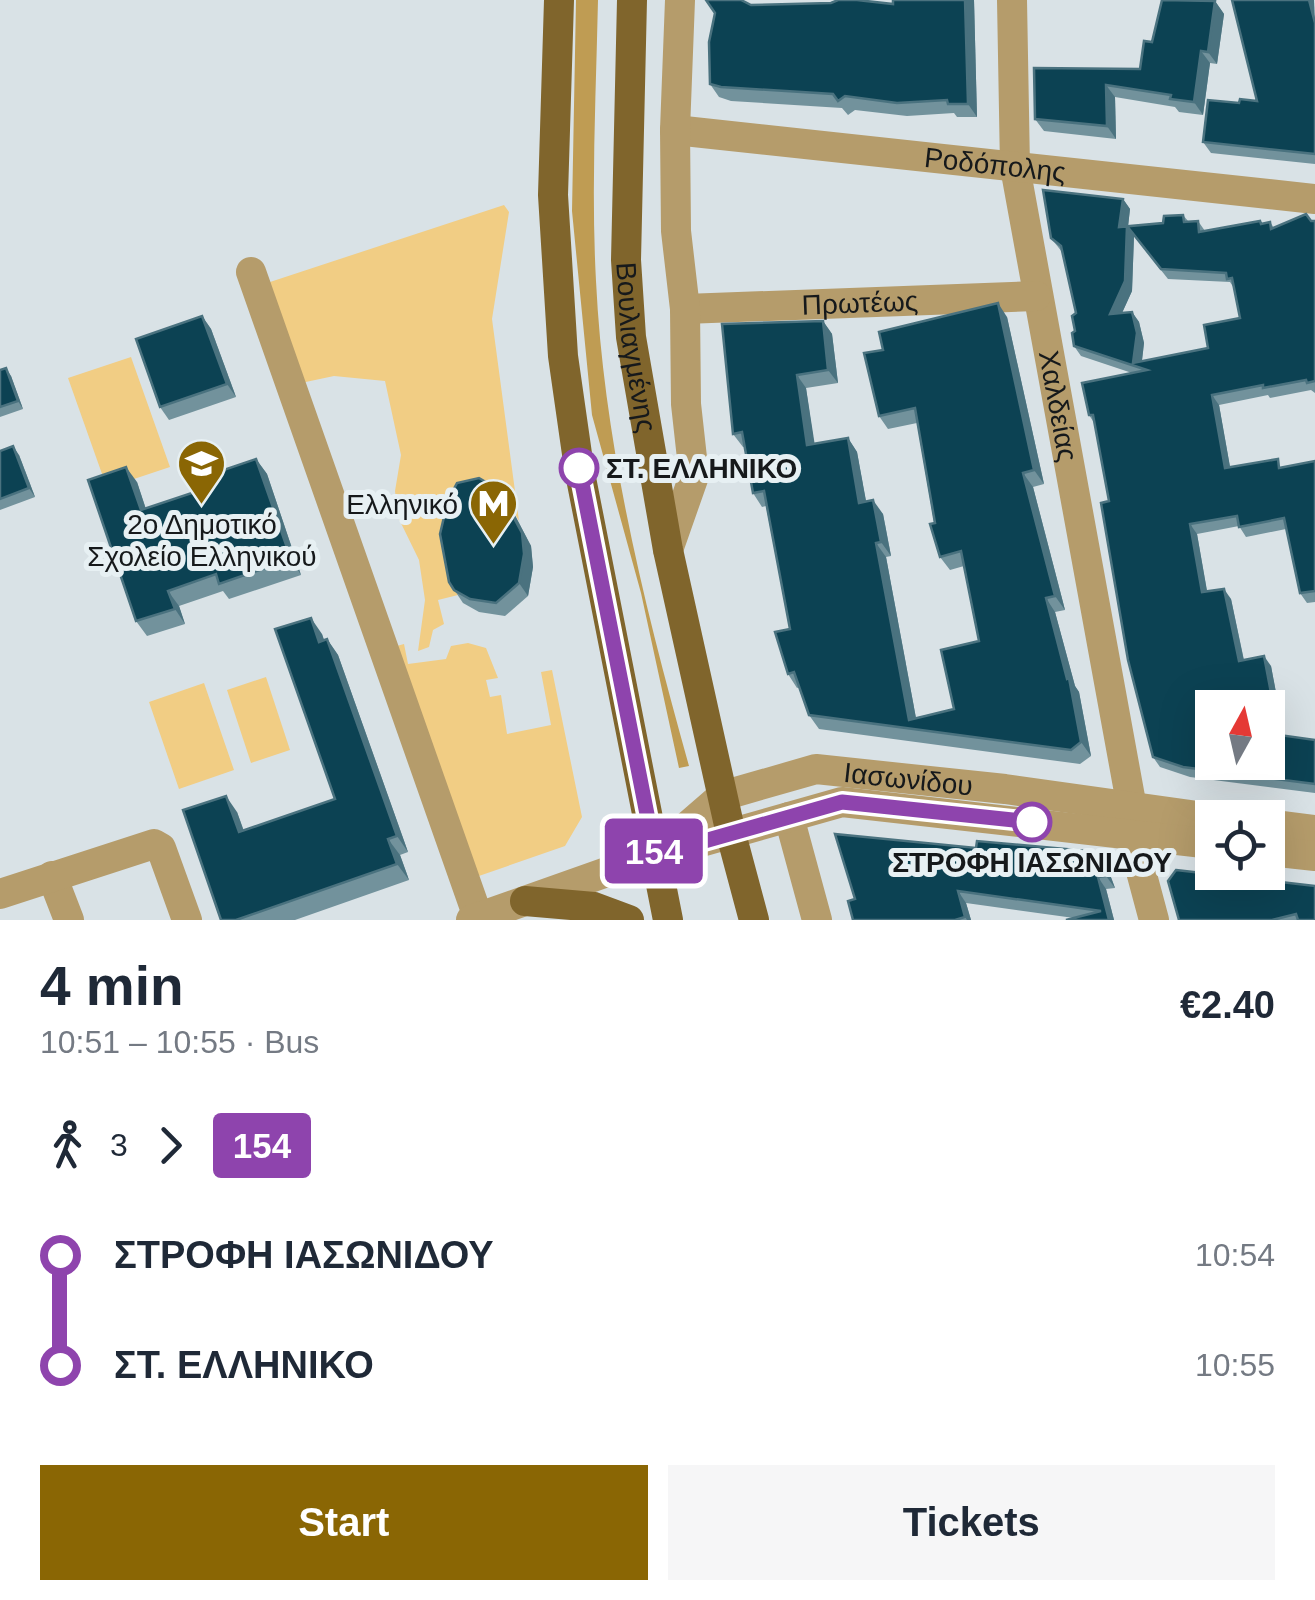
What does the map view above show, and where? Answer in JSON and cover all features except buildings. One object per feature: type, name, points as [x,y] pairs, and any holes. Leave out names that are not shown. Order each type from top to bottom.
[{"type":"main road","points":[[558,0],[553,195],[563,356],[579,468],[668,920]]},
{"type":"main road","name":"Βουλιαγμένης","points":[[632,0],[626,260],[631,337],[668,550],[722,796],[754,920]]},
{"type":"main road","points":[[497,913],[594,908],[629,920]]},
{"type":"street","points":[[668,550],[694,476],[686,404],[685,309],[676,231],[680,0]]},
{"type":"street","name":"Χαλδείας","points":[[1012,0],[1015,167],[1131,821],[1154,920]]},
{"type":"street","name":"Ροδόπολης","points":[[676,130],[1315,199]]},
{"type":"street","points":[[251,272],[497,913],[655,855]]},
{"type":"street","name":"Πρωτέως","points":[[685,309],[1036,296]]},
{"type":"street","name":"Ιασωνίδου","points":[[655,855],[722,796],[816,769],[1131,821],[1195,839]]},
{"type":"street","name":"Ιασωνίδου","points":[[655,855],[842,802],[1131,821],[1195,819]]},
{"type":"street","points":[[789,817],[818,920]]},
{"type":"street","points":[[1285,826],[1315,830]]},
{"type":"street","points":[[0,894],[158,844],[187,920]]},
{"type":"street","points":[[1285,852],[1315,856]]},
{"type":"street","points":[[52,876],[69,920]]},
{"type":"shaded area","points":[[576,0],[598,0],[595,246],[608,404],[642,587],[689,766],[679,768],[641,593],[592,415],[572,211]]},
{"type":"shaded area","points":[[504,205],[509,212],[492,319],[519,521],[508,502],[458,595],[438,600],[444,624],[433,630],[429,647],[418,651],[425,600],[419,560],[398,517],[395,491],[401,455],[385,381],[334,376],[301,383],[267,283]]},
{"type":"shaded area","points":[[131,357],[170,467],[107,488],[68,378]]},
{"type":"shaded area","points":[[468,643],[486,648],[498,678],[486,680],[490,697],[501,695],[507,734],[551,725],[541,672],[552,670],[582,817],[565,846],[476,877],[393,647],[404,644],[408,664],[446,659],[451,646]]},
{"type":"shaded area","points":[[266,677],[290,750],[251,763],[227,690]]},
{"type":"shaded area","points":[[204,683],[234,770],[179,789],[149,702]]},
{"type":"bus line","name":"154","points":[[579,468],[655,855],[842,802],[1032,822]]},
{"type":"place","name":"ΣΤ. ΕΛΛΗΝΙΚΟ","points":[[579,468]]},
{"type":"place","name":"2ο Δημοτικό Σχολείο Ελληνικού","points":[[202,506]]},
{"type":"place","name":"Ελληνικό","points":[[493,546]]},
{"type":"place","name":"ΣΤΡΟΦΗ ΙΑΣΩΝΙΔΟΥ","points":[[1032,822]]}]
